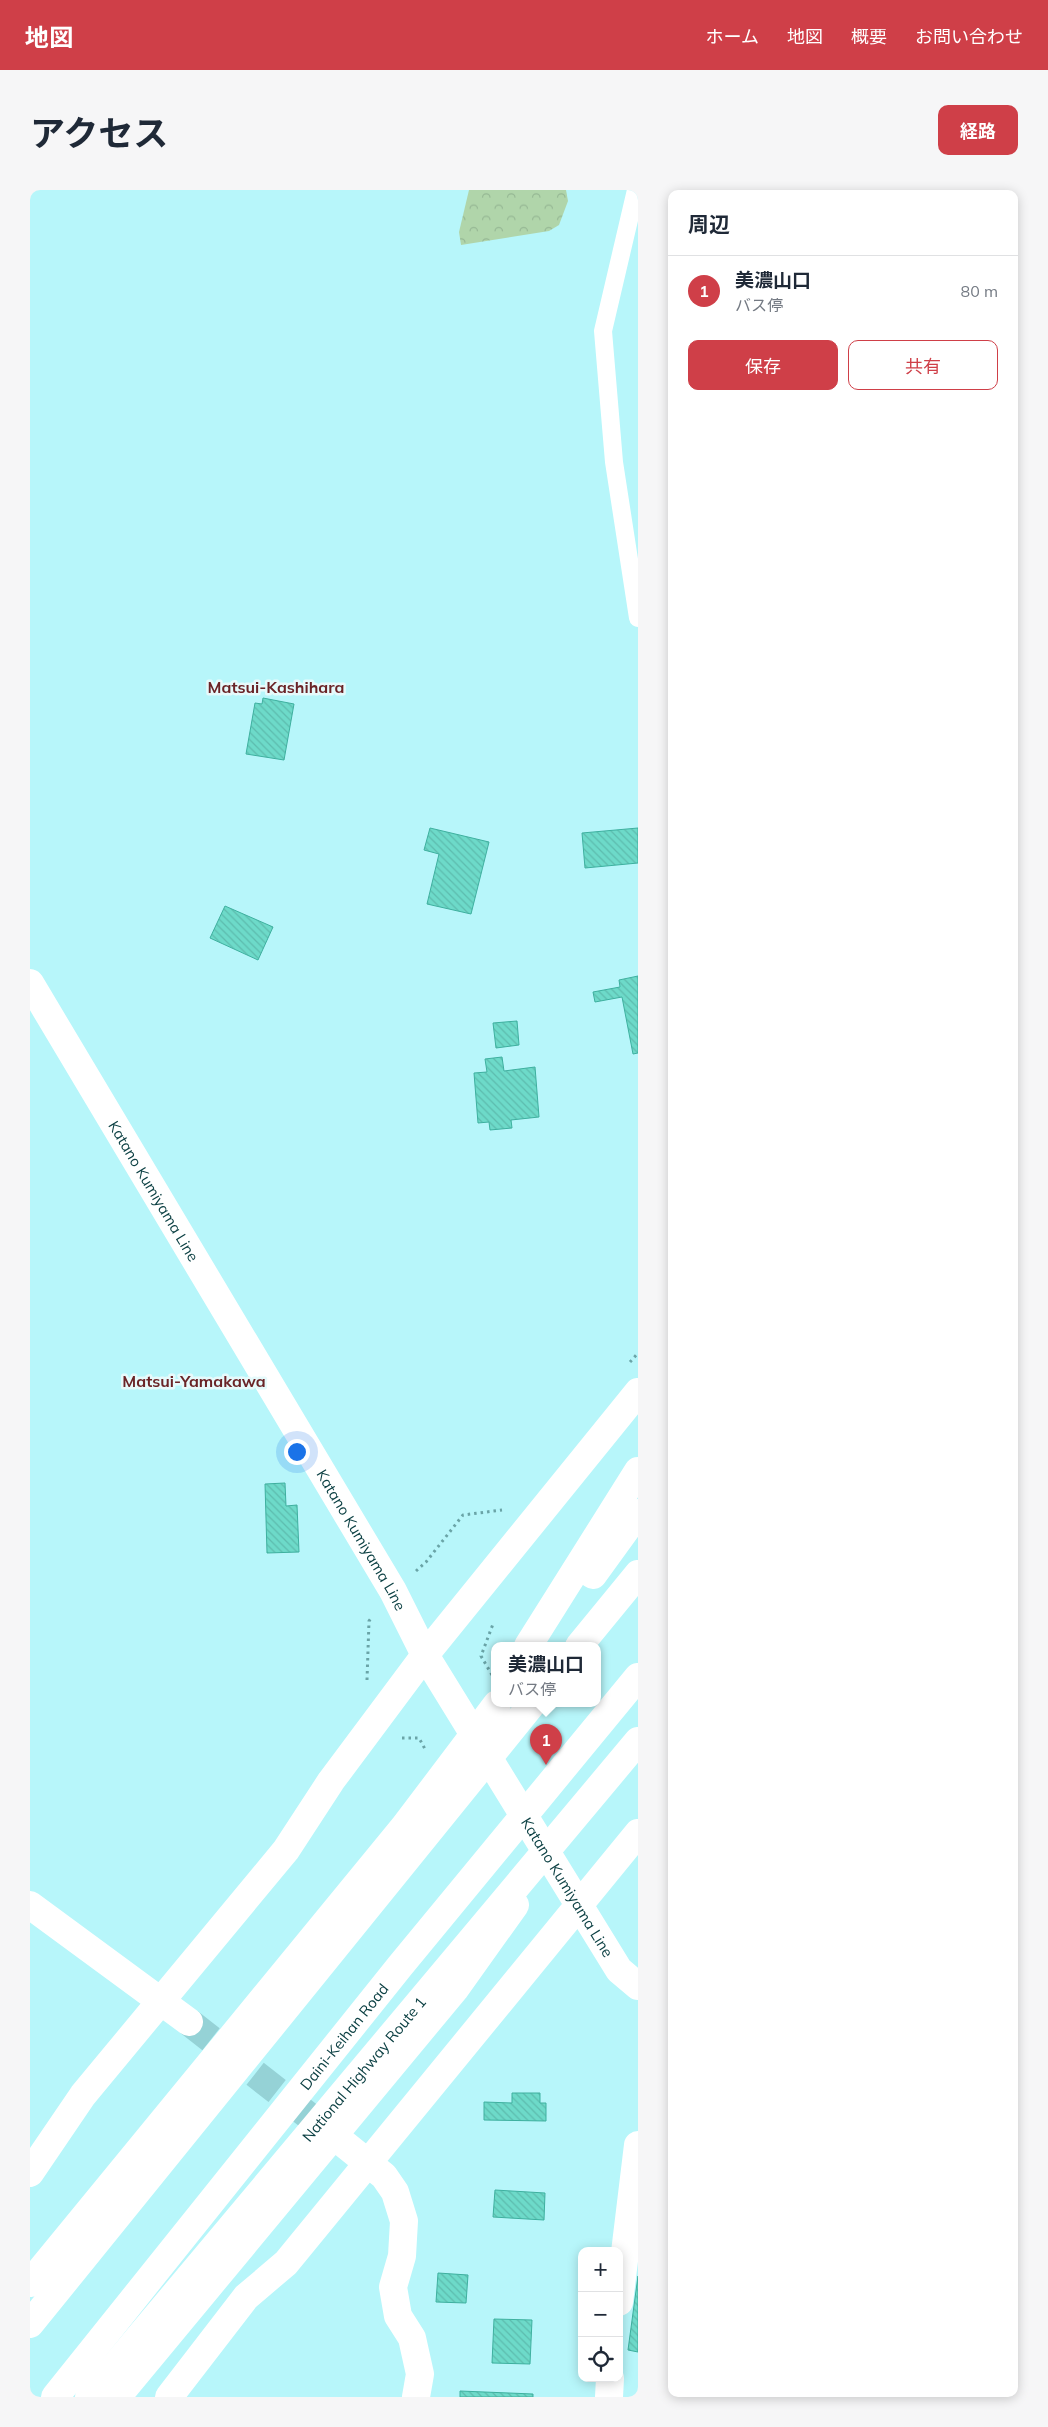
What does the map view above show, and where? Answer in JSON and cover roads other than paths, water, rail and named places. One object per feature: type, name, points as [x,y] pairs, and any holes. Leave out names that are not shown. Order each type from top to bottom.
[{"type":"main road","name":"Katano Kumiyama Line","points":[[32,989],[393,1591],[425,1655],[619,1970],[638,1986]]},
{"type":"main road","points":[[30,2173],[83,2095],[286,1850],[331,1781],[425,1655],[638,1392]]},
{"type":"main road","points":[[531,1642],[638,1472]]},
{"type":"main road","points":[[543,1642],[638,1513]]},
{"type":"main road","points":[[582,1642],[638,1574]]},
{"type":"main road","name":"Daini-Keihan Road","points":[[54,2397],[400,1966],[638,1677]]},
{"type":"main road","points":[[350,1927],[491,1704]]},
{"type":"main road","points":[[30,2283],[404,1827],[495,1707]]},
{"type":"main road","points":[[30,2324],[530,1707]]},
{"type":"main road","name":"National Highway Route 1","points":[[90,2397],[486,1920],[638,1742]]},
{"type":"main road","points":[[117,2397],[455,1989],[614,1768]]},
{"type":"main road","points":[[169,2397],[246,2297],[286,2263],[638,1832]]},
{"type":"main road","points":[[30,1905],[189,2022]]},
{"type":"main road","points":[[343,2143],[384,2176],[395,2192],[404,2222],[402,2256],[393,2287],[398,2316],[412,2338],[420,2374],[416,2397]]},
{"type":"main road","points":[[620,2292],[638,2145]]},
{"type":"main road","points":[[609,2397],[610,2382]]},
{"type":"lane","points":[[636,190],[603,331],[614,462],[638,618]]},
{"type":"tunnel","points":[[189,2022],[337,2138]]},
{"type":"place","name":"美濃山口","points":[[546,1765]]},
{"type":"district","name":"Matsui-Kashihara","points":[[276,687]]},
{"type":"district","name":"Matsui-Yamakawa","points":[[194,1381]]}]
